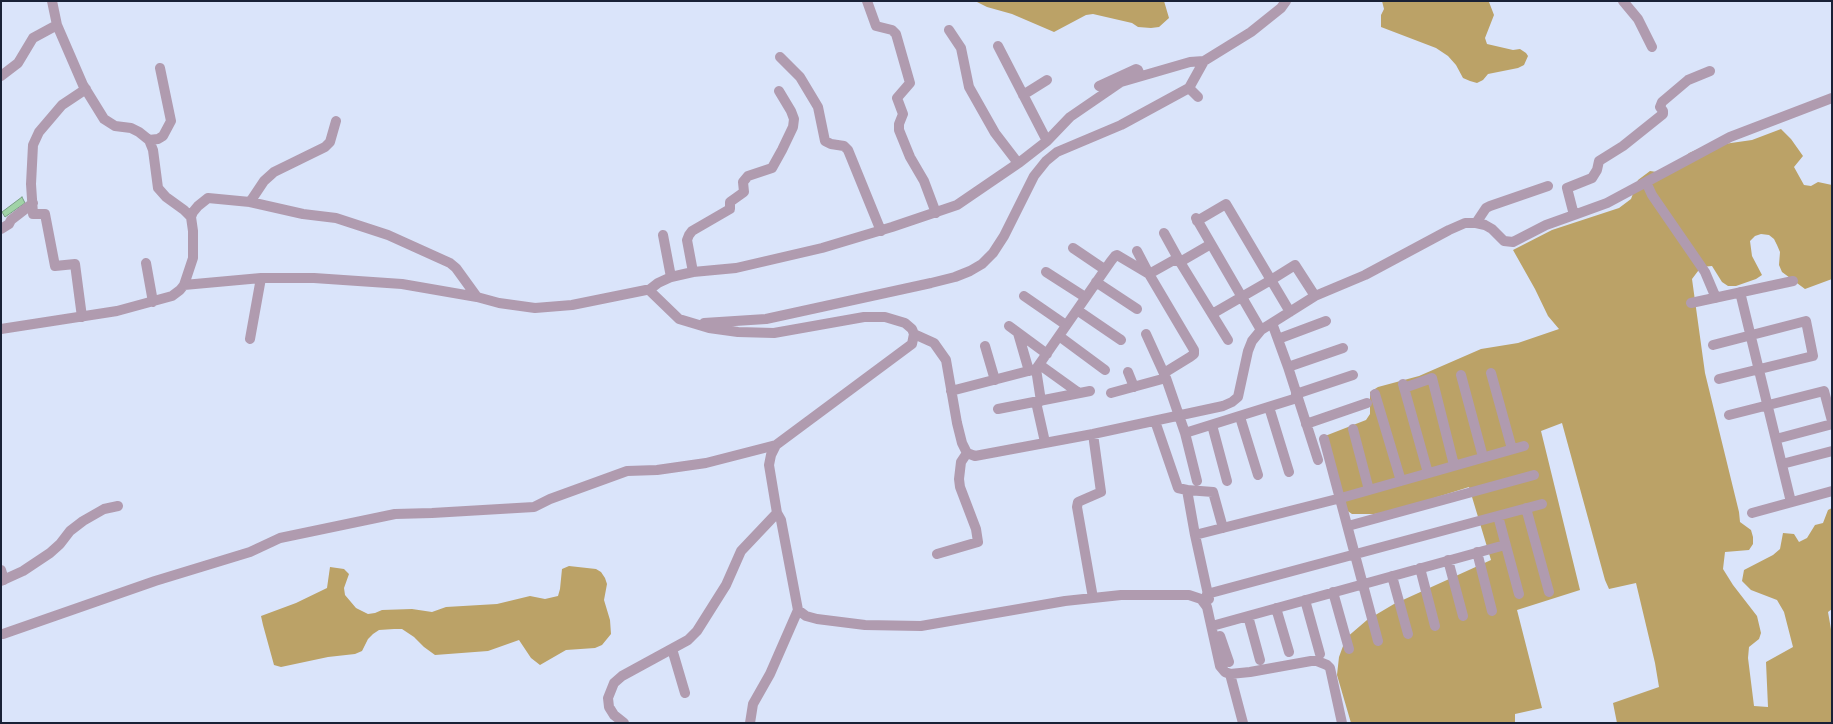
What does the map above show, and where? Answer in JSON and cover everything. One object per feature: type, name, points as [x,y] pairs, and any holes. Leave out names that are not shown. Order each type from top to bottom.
[{"type":"street","points":[[1,329],[117,311],[172,296],[184,285],[193,258],[193,231],[191,217],[166,197],[158,188],[153,150],[149,140],[131,128],[114,126],[104,119],[86,89],[57,25],[52,1]]},
{"type":"street","points":[[867,1],[876,26],[896,32],[910,83],[897,98],[903,114],[899,124],[899,130],[910,157],[924,181],[936,213]]},
{"type":"street","points":[[184,285],[261,278],[314,278],[402,284],[477,297],[499,303],[535,308],[572,305],[641,290],[649,290],[658,283],[671,277],[693,272],[736,268],[822,248],[881,231],[958,205],[1018,163],[1047,140],[1070,117],[1120,79],[1136,69],[1140,75],[1190,62],[1204,61],[1251,32],[1281,8],[1286,1]]},
{"type":"street","points":[[1623,1],[1638,18],[1652,47]]},
{"type":"street","points":[[1,76],[18,63],[33,38],[57,25]]},
{"type":"street","points":[[949,30],[961,48],[968,87],[994,133],[1018,163]]},
{"type":"street","points":[[998,46],[1047,140]]},
{"type":"street","points":[[780,57],[800,77],[818,107],[825,141],[831,144],[844,146],[848,150],[881,231]]},
{"type":"street","points":[[698,324],[766,318],[931,283],[955,277],[970,271],[982,264],[993,252],[1004,236],[1030,183],[1046,161],[1057,152],[1121,125],[1189,88],[1204,61]]},
{"type":"street","points":[[149,140],[158,139],[163,136],[171,121],[160,68]]},
{"type":"street","points":[[1574,215],[1567,188],[1592,178],[1597,170],[1599,161],[1623,146],[1663,114],[1664,111],[1660,107],[1662,102],[1688,80],[1710,71]]},
{"type":"street","points":[[1099,86],[1120,79]]},
{"type":"street","points":[[1023,94],[1047,80]]},
{"type":"street","points":[[1189,88],[1198,97]]},
{"type":"street","points":[[82,317],[75,264],[55,266],[45,214],[33,214],[31,184],[33,145],[39,132],[62,105],[86,89]]},
{"type":"street","points":[[693,272],[687,240],[692,231],[730,209],[730,202],[744,192],[744,180],[750,175],[772,168],[793,127],[794,120],[791,111],[779,91]]},
{"type":"street","points":[[649,290],[679,319],[709,328],[738,332],[774,333],[864,317],[885,317],[902,321],[909,326],[914,334],[934,343],[946,360],[962,443],[967,453],[975,456],[983,456],[1223,406],[1232,402],[1238,396],[1248,351],[1252,341],[1261,330],[1315,296],[1365,275],[1465,223],[1476,223],[1492,229],[1504,241],[1513,242],[1546,225],[1607,204],[1730,137],[1832,98]]},
{"type":"street","points":[[250,202],[264,181],[274,172],[325,147],[330,142],[336,121]]},
{"type":"street","points":[[1646,182],[1652,195],[1704,272],[1716,298]]},
{"type":"street","points":[[1476,223],[1486,208],[1548,186]]},
{"type":"street","points":[[191,217],[198,206],[208,198],[250,202],[303,214],[336,218],[388,235],[450,263],[456,268],[477,297]]},
{"type":"street","points":[[1,229],[9,224],[11,220],[32,203]]},
{"type":"street","points":[[1261,330],[1197,219],[1226,204],[1290,312]]},
{"type":"street","points":[[1164,233],[1228,340]]},
{"type":"street","points":[[663,235],[671,277]]},
{"type":"street","points":[[1149,274],[1174,260],[1180,262],[1211,244]]},
{"type":"street","points":[[1073,248],[1104,269]]},
{"type":"street","points":[[1111,393],[1134,387],[1165,375],[1194,354],[1194,350],[1137,251]]},
{"type":"street","points":[[951,391],[1035,369],[1047,354],[1104,269],[1115,256],[1117,255],[1149,274]]},
{"type":"street","points":[[146,263],[153,302]]},
{"type":"street","points":[[1212,314],[1295,265],[1315,296]]},
{"type":"street","points":[[1046,272],[1085,297]]},
{"type":"street","points":[[250,339],[261,278]]},
{"type":"street","points":[[1691,303],[1793,281]]},
{"type":"street","points":[[1096,282],[1137,309]]},
{"type":"street","points":[[1740,292],[1791,502]]},
{"type":"street","points":[[1024,296],[1066,325]]},
{"type":"street","points":[[1077,310],[1121,340]]},
{"type":"street","points":[[1278,339],[1326,321]]},
{"type":"street","points":[[1713,345],[1806,321],[1813,356],[1719,379]]},
{"type":"street","points":[[1272,323],[1318,460]]},
{"type":"street","points":[[1009,326],[1047,354]]},
{"type":"street","points":[[1018,333],[1035,369],[1045,442]]},
{"type":"street","points":[[3,634],[155,581],[250,552],[280,538],[395,514],[432,514],[534,507],[550,499],[627,471],[657,470],[706,463],[776,445],[912,344],[914,334]]},
{"type":"street","points":[[1146,334],[1165,375],[1185,433],[1197,482]]},
{"type":"street","points":[[1059,336],[1105,370]]},
{"type":"street","points":[[985,346],[995,380]]},
{"type":"street","points":[[1288,367],[1343,348]]},
{"type":"street","points":[[1035,369],[1079,393]]},
{"type":"street","points":[[1128,372],[1134,387]]},
{"type":"street","points":[[1491,373],[1512,449]]},
{"type":"street","points":[[1185,433],[1269,407],[1353,375]]},
{"type":"street","points":[[1461,376],[1483,457]]},
{"type":"street","points":[[1428,473],[1403,386],[1432,378],[1454,465]]},
{"type":"street","points":[[998,409],[1090,391]]},
{"type":"street","points":[[1729,415],[1824,391],[1832,423],[1776,438]]},
{"type":"street","points":[[1375,394],[1401,481]]},
{"type":"street","points":[[1306,424],[1367,403]]},
{"type":"street","points":[[1269,407],[1289,472]]},
{"type":"street","points":[[1240,417],[1258,475]]},
{"type":"street","points":[[1155,421],[1178,488],[1213,492],[1223,528]]},
{"type":"street","points":[[1212,425],[1227,481]]},
{"type":"street","points":[[1353,429],[1369,490]]},
{"type":"street","points":[[1093,434],[1101,492],[1078,502],[1076,507],[1093,598]]},
{"type":"street","points":[[1324,439],[1356,554],[1378,641]]},
{"type":"street","points":[[750,723],[753,704],[770,674],[798,610],[781,520],[777,513],[770,465],[771,455],[776,445]]},
{"type":"street","points":[[1195,535],[1341,498],[1524,446]]},
{"type":"street","points":[[1782,464],[1832,451]]},
{"type":"street","points":[[937,554],[978,542],[976,529],[960,487],[959,479],[961,462],[967,453]]},
{"type":"street","points":[[1348,526],[1534,475]]},
{"type":"street","points":[[1187,490],[1214,625],[1220,666],[1225,672],[1230,674],[1311,661],[1317,661],[1327,665],[1330,668],[1342,723]]},
{"type":"street","points":[[1752,513],[1832,491]]},
{"type":"street","points":[[1207,594],[1542,504]]},
{"type":"street","points":[[2,577],[23,571],[50,553],[60,544],[70,531],[83,521],[104,509],[118,506]]},
{"type":"street","points":[[1526,508],[1549,592]]},
{"type":"street","points":[[624,723],[614,715],[609,706],[608,698],[614,683],[622,676],[688,640],[697,631],[726,585],[741,551],[777,513]]},
{"type":"street","points":[[1498,516],[1519,594]]},
{"type":"street","points":[[1214,625],[1505,545]]},
{"type":"street","points":[[1477,552],[1492,611]]},
{"type":"street","points":[[1448,560],[1463,616]]},
{"type":"street","points":[[1420,568],[1435,626]]},
{"type":"street","points":[[1392,576],[1408,634]]},
{"type":"street","points":[[1333,592],[1349,649]]},
{"type":"street","points":[[798,610],[806,616],[817,619],[865,625],[921,626],[1064,601],[1121,595],[1189,595],[1197,597],[1204,602],[1229,662]]},
{"type":"street","points":[[1305,600],[1320,654]]},
{"type":"street","points":[[1276,608],[1289,652]]},
{"type":"street","points":[[1248,616],[1260,660]]},
{"type":"street","points":[[672,650],[685,693]]},
{"type":"street","points":[[1230,674],[1244,723]]},
{"type":"shaded area","points":[[975,1],[1164,1],[1169,18],[1159,27],[1151,28],[1138,27],[1132,23],[1093,14],[1086,15],[1054,32],[1012,14],[987,7]]},
{"type":"shaded area","points":[[1382,1],[1489,2],[1494,15],[1485,38],[1487,44],[1513,50],[1520,49],[1528,56],[1524,65],[1518,68],[1488,74],[1483,80],[1477,83],[1470,81],[1463,78],[1456,65],[1448,56],[1436,48],[1381,27],[1381,15],[1384,9]]},
{"type":"shaded area","points":[[1781,129],[1791,139],[1803,156],[1794,167],[1804,185],[1811,186],[1818,182],[1832,185],[1832,279],[1805,289],[1782,272],[1779,265],[1780,252],[1774,239],[1769,235],[1761,234],[1755,236],[1750,241],[1752,256],[1762,275],[1756,279],[1736,286],[1728,286],[1722,282],[1712,266],[1701,267],[1692,279],[1705,373],[1739,512],[1740,522],[1751,530],[1753,537],[1753,544],[1749,550],[1725,552],[1723,569],[1733,585],[1757,616],[1761,633],[1759,639],[1749,647],[1748,658],[1754,706],[1768,707],[1766,662],[1793,647],[1784,612],[1777,600],[1751,590],[1742,581],[1744,570],[1773,555],[1780,549],[1783,533],[1794,534],[1799,542],[1807,538],[1815,525],[1823,523],[1828,510],[1832,508],[1832,609],[1828,612],[1832,635],[1832,723],[1617,723],[1613,703],[1659,687],[1655,663],[1636,583],[1609,589],[1605,580],[1562,423],[1541,431],[1580,590],[1517,610],[1542,708],[1515,714],[1515,723],[1351,723],[1337,675],[1339,657],[1346,638],[1367,620],[1394,604],[1491,560],[1469,487],[1390,512],[1352,514],[1339,505],[1325,436],[1366,420],[1370,414],[1370,392],[1378,387],[1419,376],[1481,349],[1518,343],[1559,329],[1548,316],[1513,250],[1552,230],[1619,208],[1631,199],[1638,180],[1650,171],[1670,174],[1689,153],[1703,147],[1752,140]]},
{"type":"shaded area","points":[[22,197],[25,203],[5,217],[2,212]]},
{"type":"shaded area","points":[[569,566],[596,569],[601,572],[605,578],[607,584],[604,600],[610,620],[611,634],[602,645],[595,648],[566,650],[540,665],[531,658],[519,640],[488,651],[435,655],[402,629],[394,629],[379,630],[368,639],[362,651],[355,654],[328,657],[281,667],[274,665],[261,616],[296,603],[327,588],[330,567],[344,569],[349,574],[344,588],[345,595],[356,608],[368,614],[382,610],[412,609],[432,612],[446,607],[497,604],[530,596],[545,599],[558,596],[562,569]]}]
